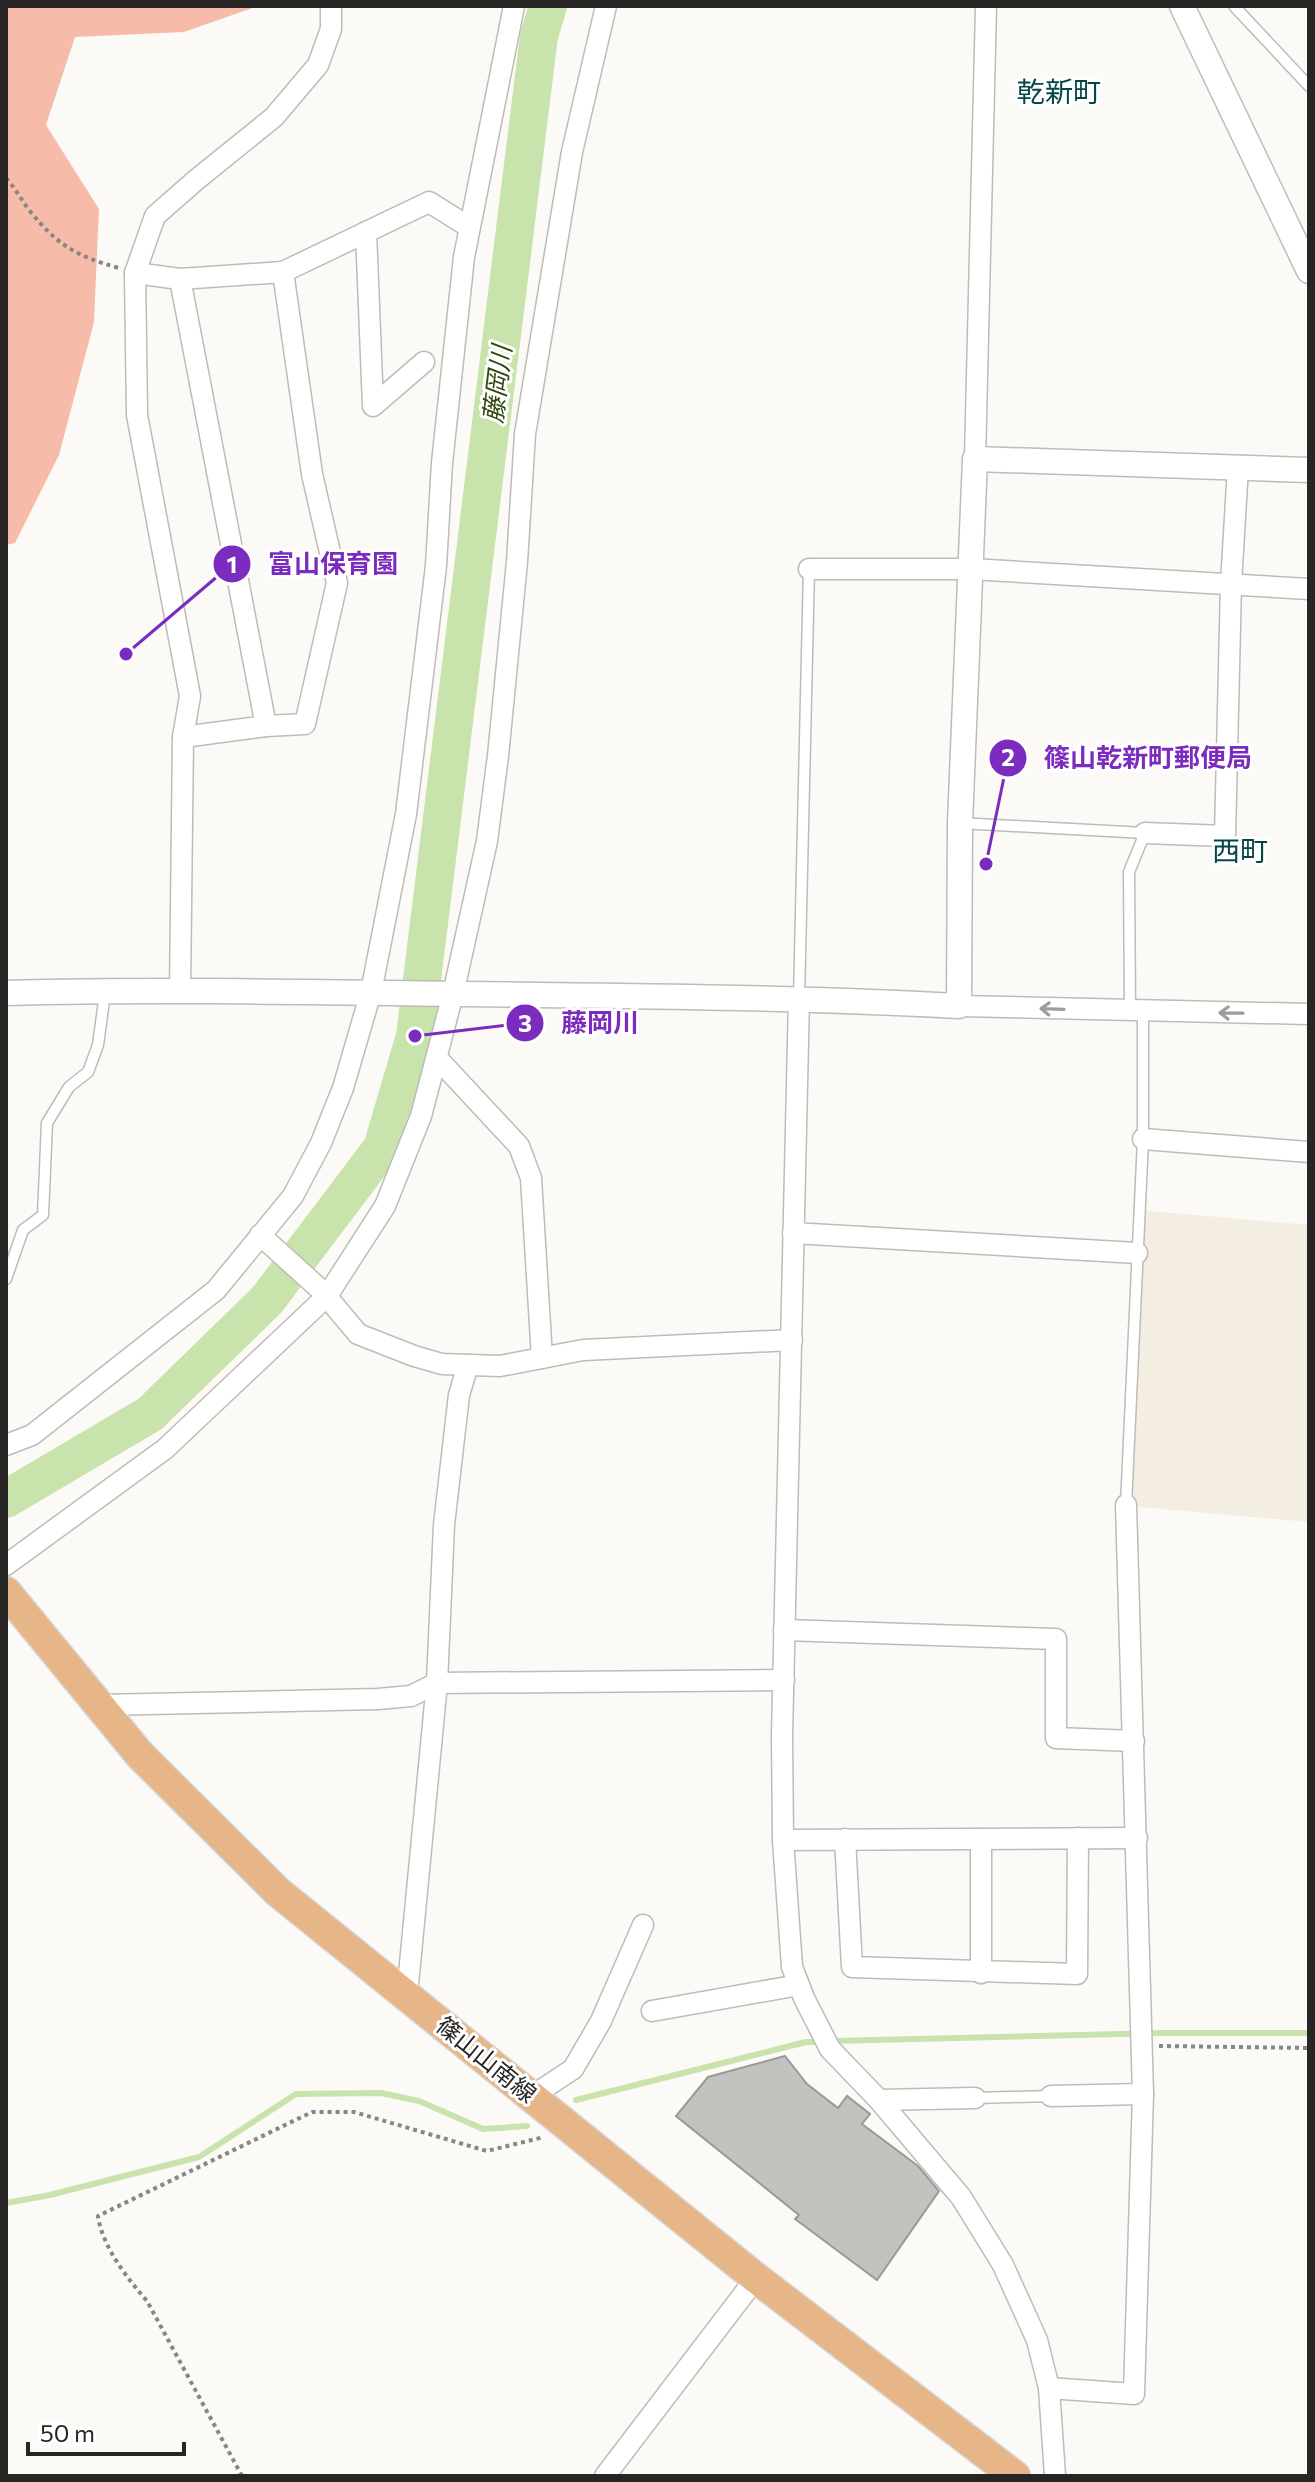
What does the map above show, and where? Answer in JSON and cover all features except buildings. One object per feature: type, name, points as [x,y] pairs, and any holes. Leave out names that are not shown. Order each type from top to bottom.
[{"type":"main road","name":"篠山山南線","points":[[6,1592],[140,1755],[278,1892],[756,2278],[1015,2476]]},
{"type":"street","points":[[180,991],[183,737],[190,696],[137,415],[135,273],[155,216],[274,117],[318,65],[331,29],[331,6]]},
{"type":"street","points":[[6,1445],[32,1435],[216,1290],[264,1239],[293,1196],[321,1143],[379,992],[406,814],[436,566],[442,463],[469,227],[514,6]]},
{"type":"street","points":[[6,1565],[165,1449],[325,1293],[385,1206],[421,1116],[487,841],[517,562],[525,434],[572,152],[606,6]]},
{"type":"street","points":[[959,1006],[960,823],[975,459],[986,6]]},
{"type":"street","points":[[1182,6],[1309,271]]},
{"type":"street","points":[[135,273],[180,279],[283,272],[429,202],[469,227]]},
{"type":"street","points":[[366,232],[373,406],[424,362]]},
{"type":"street","points":[[183,737],[305,724],[337,583],[312,474],[283,272]]},
{"type":"street","points":[[180,279],[266,726]]},
{"type":"street","points":[[975,459],[1309,470]]},
{"type":"street","points":[[1145,833],[1225,836],[1231,584],[1238,467]]},
{"type":"street","points":[[809,569],[971,569],[1309,589]]},
{"type":"street","points":[[6,993],[379,992],[799,998],[959,1006],[1309,1014]]},
{"type":"street","points":[[799,998],[784,1630],[783,1840],[792,1967],[830,2049],[879,2100],[961,2197],[1003,2265],[1037,2340],[1049,2388],[1055,2476]]},
{"type":"street","points":[[437,1058],[519,1146],[531,1178],[542,1358]]},
{"type":"street","points":[[1143,1139],[1309,1152]]},
{"type":"street","points":[[793,1233],[1137,1253]]},
{"type":"street","points":[[264,1239],[325,1293],[358,1334],[442,1364],[500,1366],[583,1350],[792,1340]]},
{"type":"street","points":[[407,1995],[437,1683],[444,1525],[459,1395],[468,1365]]},
{"type":"street","points":[[1049,2388],[1134,2394],[1143,2094],[1126,1505]]},
{"type":"street","points":[[784,1630],[1056,1639],[1056,1738],[1134,1741]]},
{"type":"street","points":[[100,1705],[378,1699],[411,1696],[437,1683],[784,1680]]},
{"type":"street","points":[[845,1839],[852,1967],[1077,1974],[1078,1838]]},
{"type":"street","points":[[783,1840],[1137,1838]]},
{"type":"street","points":[[981,1839],[981,1973]]},
{"type":"street","points":[[532,2096],[573,2069],[601,2021],[643,1925]]},
{"type":"street","points":[[652,2011],[799,1985]]},
{"type":"street","points":[[1051,2096],[1143,2094]]},
{"type":"street","points":[[879,2100],[975,2098]]},
{"type":"street","points":[[605,2476],[756,2278]]},
{"type":"lane","points":[[1234,6],[1309,86]]},
{"type":"lane","points":[[799,998],[809,569]]},
{"type":"lane","points":[[960,823],[1145,833],[1129,872],[1143,1139],[1126,1505]]},
{"type":"lane","points":[[6,1279],[23,1230],[43,1215],[47,1123],[69,1087],[88,1072],[98,1045],[105,991]]},
{"type":"lane","points":[[975,2098],[1051,2096]]},
{"type":"path","points":[[6,178],[28,209],[67,250],[96,264],[135,273]]},
{"type":"path","points":[[1141,2046],[1309,2048]]},
{"type":"path","points":[[242,2476],[147,2301],[133,2285],[100,2231],[98,2216],[312,2112],[354,2112],[487,2151],[574,2129]]},
{"type":"shaded area","points":[[6,6],[258,6],[184,32],[75,37],[46,125],[99,209],[94,322],[59,455],[15,543],[6,545]]},
{"type":"shaded area","points":[[1138,1210],[1309,1225],[1309,1522],[1128,1506]]},
{"type":"waterway","name":"藤岡川","points":[[6,1499],[150,1414],[267,1300],[382,1148],[415,1036],[539,36],[548,6]]},
{"type":"waterway","points":[[833,2041],[1163,2033],[1309,2033]]},
{"type":"waterway","points":[[576,2100],[806,2042],[821,2042]]},
{"type":"waterway","points":[[6,2203],[50,2195],[199,2157],[296,2094],[381,2093],[419,2101],[483,2129],[527,2126]]},
{"type":"place","name":"富山保育園","points":[[126,654]]},
{"type":"place","name":"篠山乾新町郵便局","points":[[986,864]]},
{"type":"place","name":"藤岡川","points":[[415,1036]]},
{"type":"district","name":"乾新町","points":[[1059,91]]},
{"type":"district","name":"西町","points":[[1240,850]]}]
